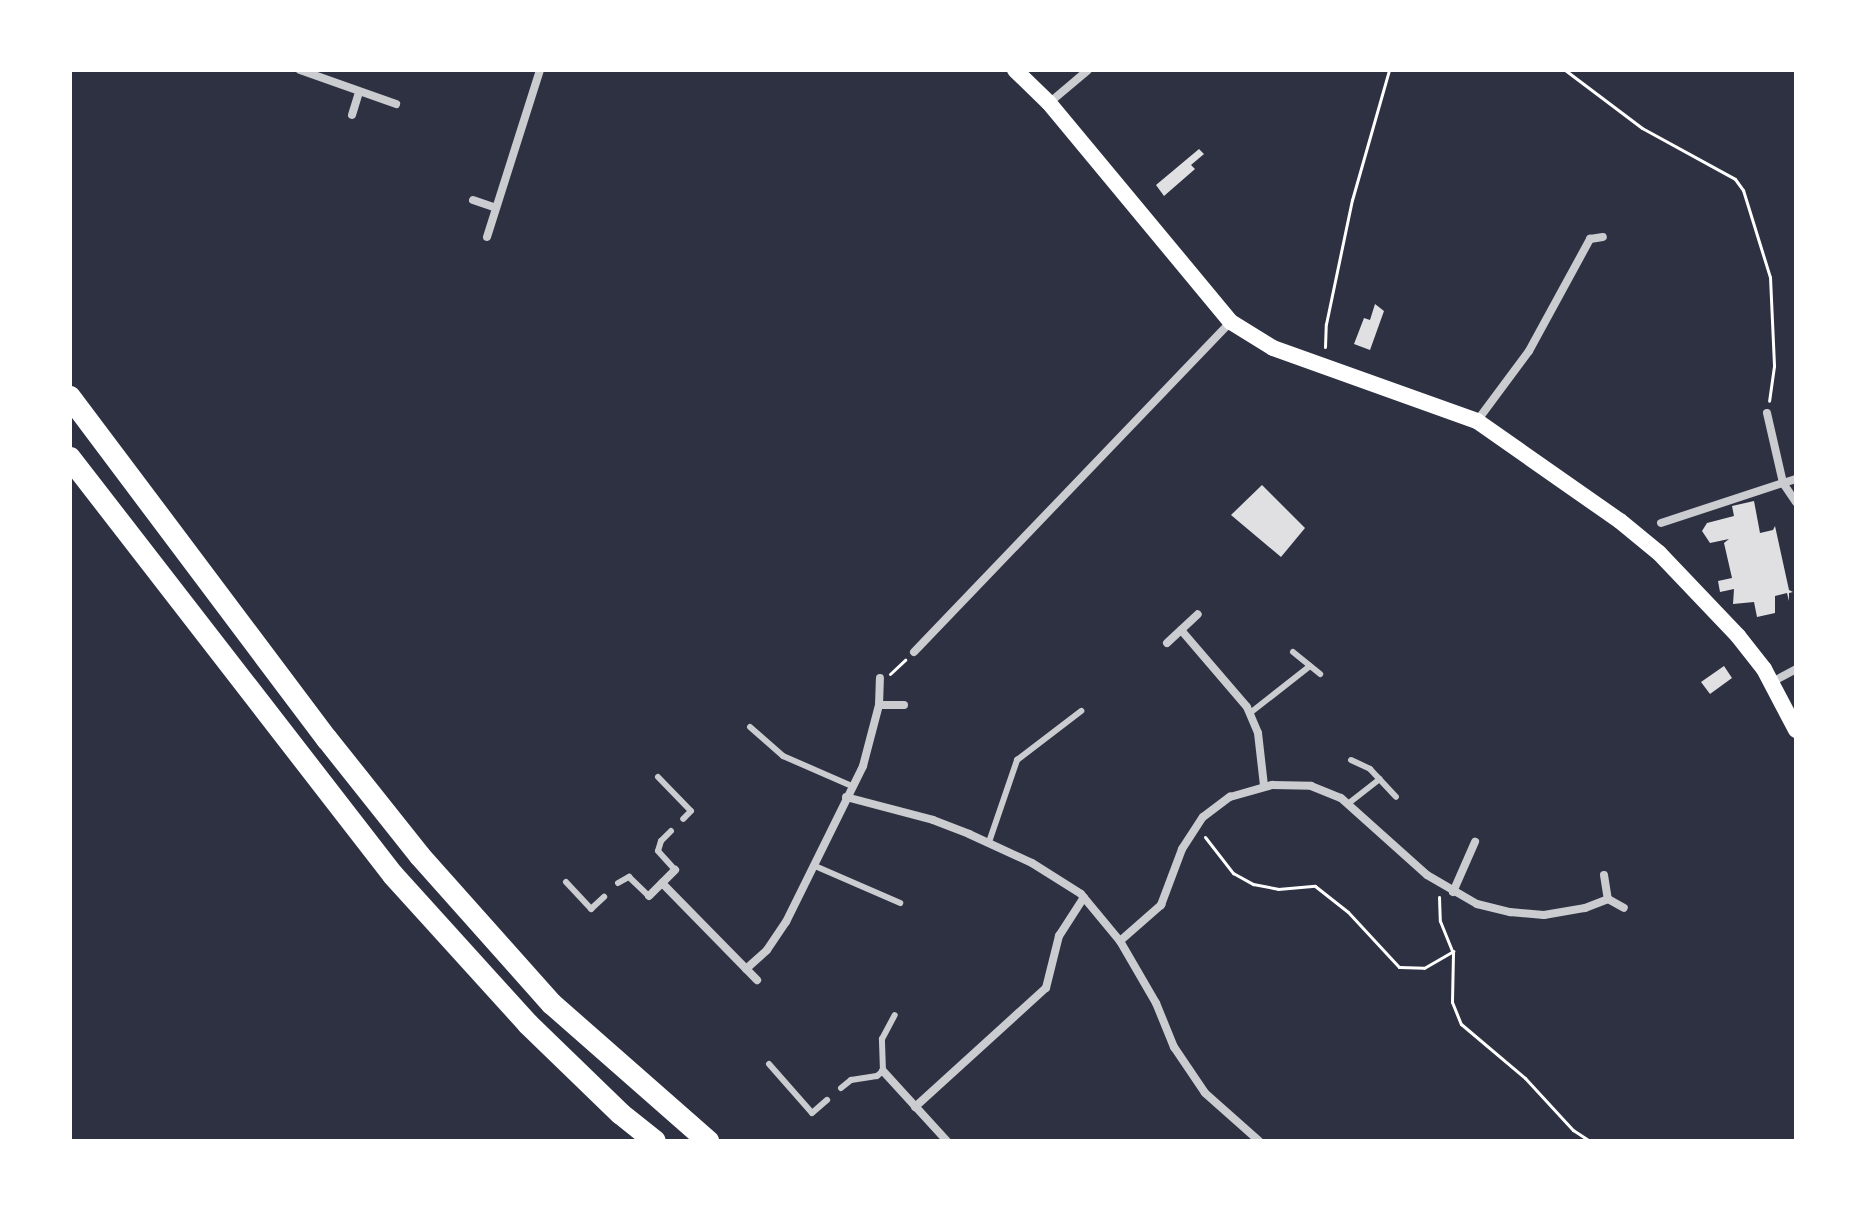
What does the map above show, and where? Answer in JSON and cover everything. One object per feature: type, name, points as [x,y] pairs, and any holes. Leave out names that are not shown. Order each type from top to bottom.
[{"type":"highway","points":[[70,397],[327,739],[420,856],[552,1004],[708,1141]]},
{"type":"highway","points":[[70,458],[393,875],[528,1024],[621,1114],[655,1141]]},
{"type":"main road","points":[[1015,70],[1049,103],[1231,322],[1273,348],[1477,421],[1649,543],[1738,636],[1772,682],[1796,730]]},
{"type":"street","points":[[300,70],[396,104]]},
{"type":"street","points":[[487,237],[540,70]]},
{"type":"street","points":[[1049,103],[1088,70]]},
{"type":"street","points":[[352,115],[359,92]]},
{"type":"street","points":[[473,200],[496,208]]},
{"type":"street","points":[[1477,421],[1529,351],[1590,239],[1603,237]]},
{"type":"street","points":[[914,652],[1231,322]]},
{"type":"street","points":[[1767,413],[1783,483],[1796,502]]},
{"type":"street","points":[[1661,523],[1796,479]]},
{"type":"street","points":[[1167,643],[1198,614]]},
{"type":"street","points":[[1181,630],[1250,713],[1260,742],[1264,786]]},
{"type":"street","points":[[1772,682],[1796,669]]},
{"type":"street","points":[[746,969],[776,938],[815,866],[867,754],[879,705],[880,678]]},
{"type":"street","points":[[879,705],[904,705]]},
{"type":"street","points":[[1120,941],[1161,905],[1182,849],[1197,825],[1221,802],[1264,786],[1311,786],[1349,803],[1413,864],[1477,904],[1526,915],[1562,914],[1608,899],[1624,908]]},
{"type":"street","points":[[846,797],[933,820],[989,842],[1032,863],[1084,897],[1120,941],[1156,1003],[1174,1047],[1205,1093],[1259,1141]]},
{"type":"street","points":[[1449,889],[1475,842]]},
{"type":"street","points":[[649,896],[675,870]]},
{"type":"street","points":[[1604,875],[1608,899]]},
{"type":"street","points":[[662,883],[757,980]]},
{"type":"street","points":[[915,1107],[1046,988],[1059,936],[1084,897]]},
{"type":"street","points":[[883,1071],[947,1141]]},
{"type":"lane","points":[[1293,652],[1320,674]]},
{"type":"lane","points":[[1250,713],[1310,666]]},
{"type":"lane","points":[[989,842],[1017,760],[1081,711]]},
{"type":"lane","points":[[750,727],[783,756],[852,786]]},
{"type":"lane","points":[[1351,760],[1370,769],[1396,797]]},
{"type":"lane","points":[[658,777],[691,811],[683,819]]},
{"type":"lane","points":[[1349,803],[1380,779]]},
{"type":"lane","points":[[671,831],[661,841],[658,851],[675,870]]},
{"type":"lane","points":[[815,866],[900,903]]},
{"type":"lane","points":[[618,883],[629,877],[649,896]]},
{"type":"lane","points":[[566,882],[591,909],[604,897]]},
{"type":"lane","points":[[841,1088],[851,1080],[877,1076],[883,1071],[882,1039],[895,1015]]},
{"type":"lane","points":[[769,1064],[812,1113],[827,1100]]},
{"type":"path","points":[[1325,346],[1326,324],[1352,200],[1389,70]]},
{"type":"path","points":[[1565,70],[1642,128],[1735,179],[1743,190],[1770,277],[1774,366],[1767,413]]},
{"type":"path","points":[[880,678],[886,678],[914,652]]},
{"type":"path","points":[[1197,825],[1230,870],[1246,881],[1271,888],[1308,884],[1322,891],[1348,912],[1399,967],[1424,968],[1453,951]]},
{"type":"path","points":[[1449,889],[1437,907],[1453,951],[1452,1002],[1461,1024],[1525,1078],[1573,1130],[1590,1141]]},
{"type":"building","points":[[1199,149],[1204,154],[1191,165],[1195,169],[1164,196],[1156,185]]},
{"type":"building","points":[[1375,304],[1384,311],[1370,350],[1354,344],[1364,318],[1370,320]]},
{"type":"building","points":[[1262,485],[1305,528],[1281,557],[1231,515]]},
{"type":"building","points":[[1754,501],[1760,533],[1773,530],[1775,526],[1789,590],[1793,592],[1789,593],[1789,601],[1787,593],[1775,596],[1775,613],[1757,617],[1754,602],[1733,604],[1734,589],[1720,592],[1718,581],[1732,578],[1724,543],[1729,539],[1710,543],[1702,531],[1707,523],[1734,516],[1732,506]]},
{"type":"building","points":[[1724,666],[1732,678],[1710,694],[1701,682]]}]
